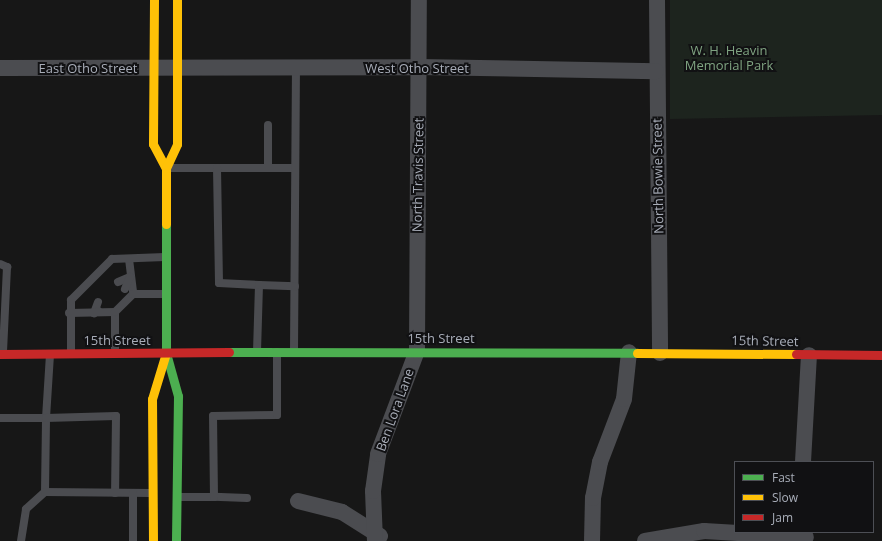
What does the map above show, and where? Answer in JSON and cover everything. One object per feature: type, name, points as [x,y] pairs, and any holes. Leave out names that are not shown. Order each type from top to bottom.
[{"type":"main road","points":[[154,0],[153,144],[166,168]]},
{"type":"main road","points":[[176,541],[178,497],[178,396],[166,353],[166,168],[177,144],[177,0]]},
{"type":"main road","name":"15th Street","points":[[1,354],[416,350],[882,355]]},
{"type":"main road","points":[[153,541],[152,399],[166,353]]},
{"type":"street","name":"North Travis Street","points":[[416,350],[419,0]]},
{"type":"street","name":"North Bowie Street","points":[[657,0],[656,71],[660,353]]},
{"type":"street","name":"West Otho Street","points":[[177,68],[419,67],[656,71]]},
{"type":"street","name":"East Otho Street","points":[[0,68],[177,68]]},
{"type":"street","name":"Ben Lora Lane","points":[[378,538],[373,491],[378,454],[416,350]]},
{"type":"street","points":[[592,541],[593,498],[600,462],[624,399],[629,352]]},
{"type":"street","points":[[803,461],[809,355]]},
{"type":"street","points":[[298,501],[342,512],[378,538]]},
{"type":"street","points":[[645,541],[704,531],[734,533]]},
{"type":"street","points":[[738,533],[806,537]]},
{"type":"lane","points":[[294,351],[296,68]]},
{"type":"lane","points":[[268,125],[268,167]]},
{"type":"lane","points":[[166,168],[295,168]]},
{"type":"lane","points":[[217,168],[219,283],[295,286]]},
{"type":"lane","points":[[71,353],[69,312],[71,300],[112,259],[166,257]]},
{"type":"lane","points":[[129,259],[133,294]]},
{"type":"lane","points":[[1,354],[4,266]]},
{"type":"lane","points":[[118,282],[130,276]]},
{"type":"lane","points":[[125,289],[130,276]]},
{"type":"lane","points":[[257,352],[258,285]]},
{"type":"lane","points":[[69,312],[115,312],[133,294],[166,294]]},
{"type":"lane","points":[[94,313],[98,302]]},
{"type":"lane","points":[[94,313],[105,309]]},
{"type":"lane","points":[[115,312],[115,353]]},
{"type":"lane","points":[[214,497],[213,416],[277,415],[277,351]]},
{"type":"lane","points":[[45,492],[46,418],[50,354]]},
{"type":"lane","points":[[0,418],[116,416],[115,493]]},
{"type":"lane","points":[[21,541],[26,509],[45,492],[152,493]]},
{"type":"lane","points":[[133,493],[133,541]]},
{"type":"lane","points":[[178,497],[247,498]]},
{"type":"green space","name":"W. H. Heavin Memorial Park","points":[[670,0],[882,0],[882,115],[670,119]]},
{"type":"traffic: fast","points":[[166,224],[166,353],[178,396],[176,541]]},
{"type":"traffic: fast","points":[[229,352],[637,353]]},
{"type":"traffic: slow","points":[[154,0],[153,144],[166,168]]},
{"type":"traffic: slow","points":[[166,224],[166,168],[177,144],[177,0]]},
{"type":"traffic: slow","points":[[153,541],[152,399],[166,353]]},
{"type":"traffic: slow","points":[[637,353],[796,354]]},
{"type":"traffic: jam","points":[[0,354],[229,352]]},
{"type":"traffic: jam","points":[[796,354],[882,355]]}]
